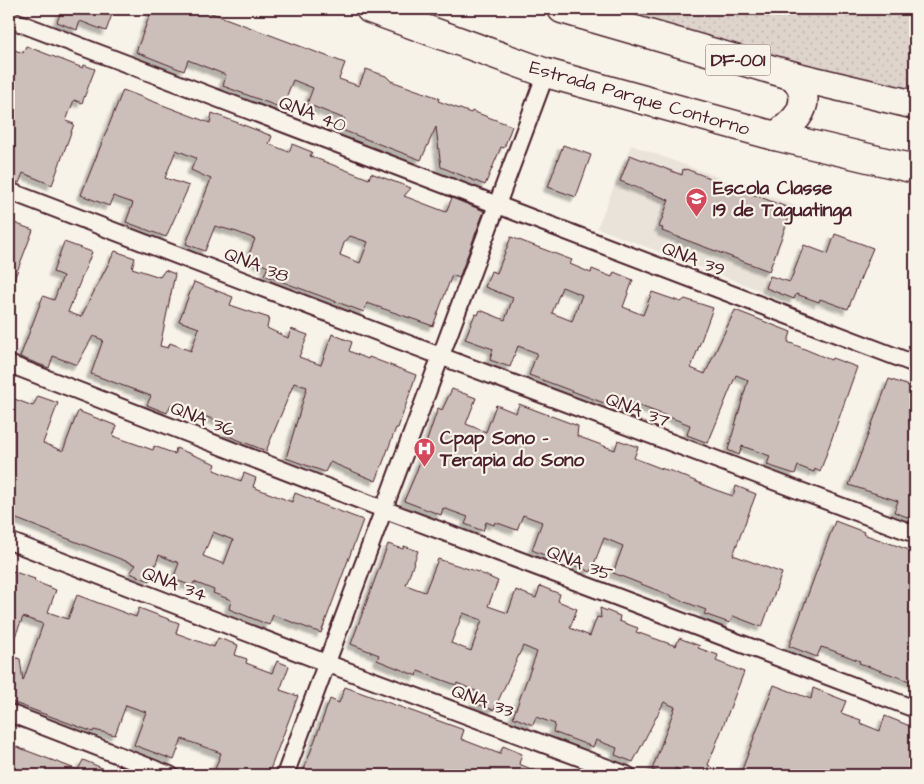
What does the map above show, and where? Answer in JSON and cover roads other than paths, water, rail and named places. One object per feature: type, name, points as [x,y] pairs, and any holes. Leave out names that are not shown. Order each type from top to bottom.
[{"type":"highway","name":"Estrada Parque Contorno","points":[[370,9],[546,73],[775,136],[915,169]]},
{"type":"highway","name":"DF-001","points":[[562,9],[794,76],[915,104]]},
{"type":"highway","points":[[775,136],[790,126],[798,117],[803,104],[802,90],[794,76]]},
{"type":"street","name":"QNA 40","points":[[9,20],[497,204]]},
{"type":"street","points":[[285,775],[546,73]]},
{"type":"street","name":"QNA 38","points":[[9,191],[440,356]]},
{"type":"street","name":"QNA 39","points":[[497,204],[915,364]]},
{"type":"street","name":"QNA 37","points":[[440,356],[915,534]]},
{"type":"street","name":"QNA 36","points":[[9,364],[383,509]]},
{"type":"street","name":"QNA 35","points":[[383,509],[915,709]]},
{"type":"street","name":"QNA 34","points":[[9,540],[326,663]]},
{"type":"street","name":"QNA 33","points":[[326,663],[627,775]]},
{"type":"street","points":[[9,713],[170,775]]},
{"type":"place","name":"Escola Classe 19 de Taguatinga","points":[[697,217]]},
{"type":"place","name":"Cpap Sono - Terapia do Sono","points":[[424,467]]}]
